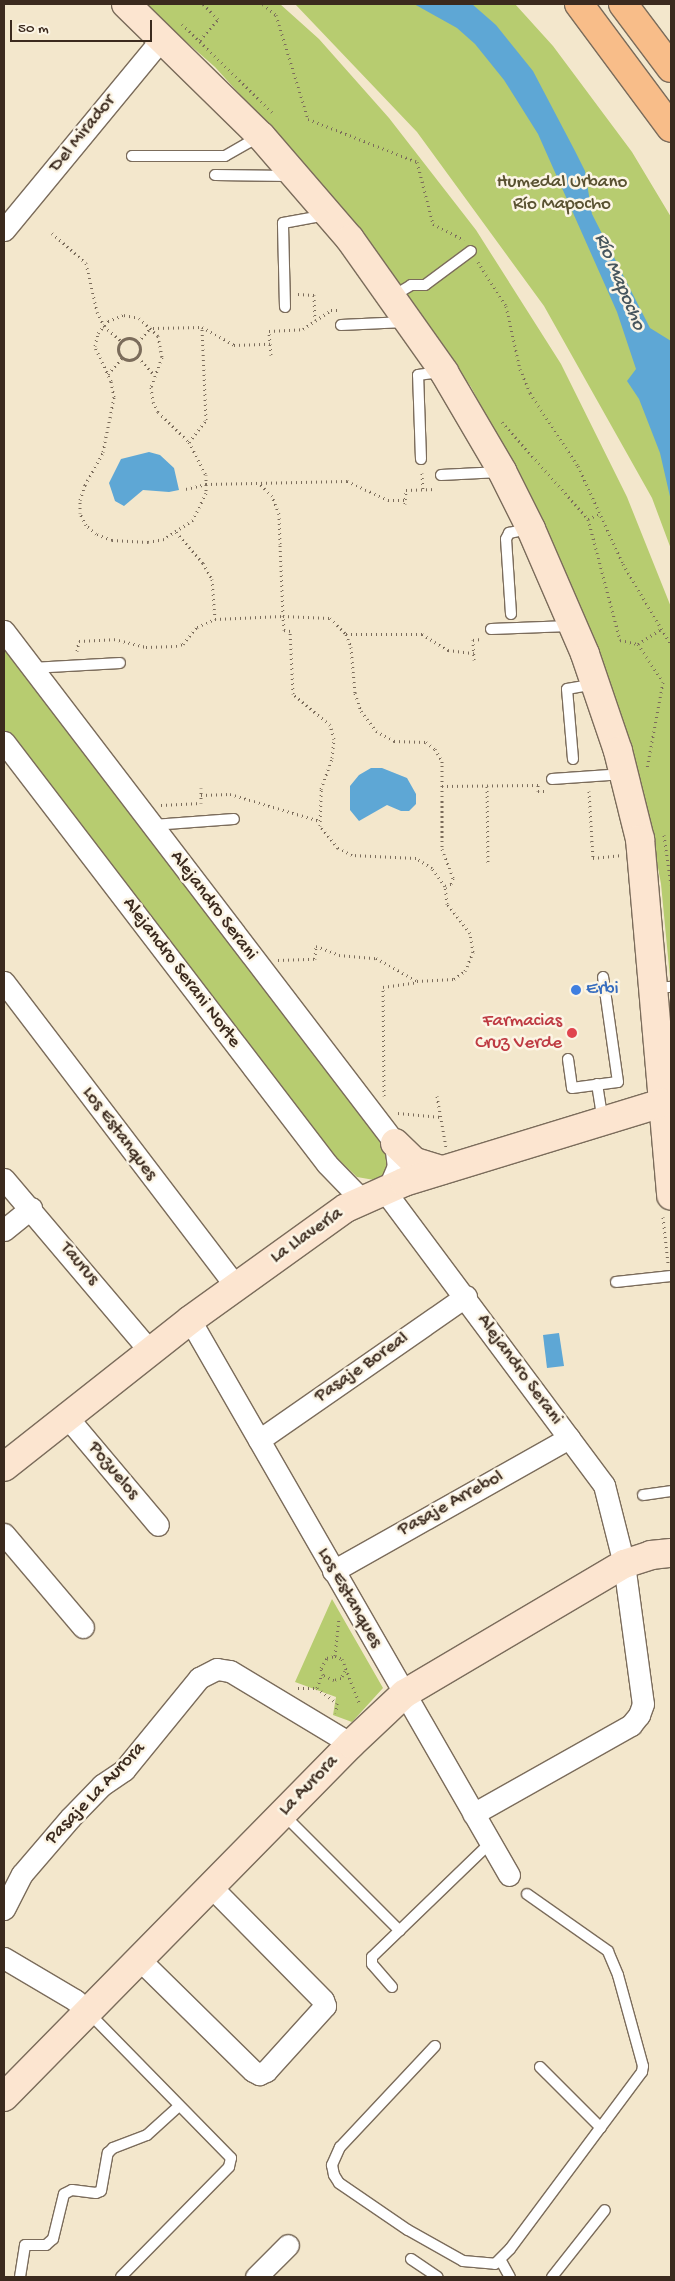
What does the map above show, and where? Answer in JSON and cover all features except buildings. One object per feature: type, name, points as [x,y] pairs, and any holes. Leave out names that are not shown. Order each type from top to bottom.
[{"type":"highway","points":[[579,4],[671,128]]},
{"type":"highway","points":[[623,4],[671,68]]},
{"type":"street","points":[[126,4],[163,37],[261,136],[330,215],[393,296],[444,372],[502,472],[530,529],[574,626],[596,684],[636,771],[640,839],[663,987],[662,1103],[671,1196]]},
{"type":"street","name":"Del Mirador","points":[[4,230],[163,37]]},
{"type":"street","name":"Alejandro Serani","points":[[4,631],[395,1143]]},
{"type":"street","name":"Alejandro Serani Norte","points":[[4,742],[327,1164],[379,1192]]},
{"type":"street","name":"Los Estanques","points":[[7,989],[236,1286]]},
{"type":"street","name":"La Llavería","points":[[4,1467],[190,1320],[324,1222],[379,1192],[446,1169],[662,1103]]},
{"type":"street","points":[[379,1192],[398,1166],[395,1143]]},
{"type":"street","points":[[395,1143],[415,1162],[446,1169]]},
{"type":"street","name":"Taurus","points":[[4,1180],[31,1208],[150,1351]]},
{"type":"street","name":"Alejandro Serani","points":[[379,1192],[466,1296],[569,1438],[609,1497],[624,1564],[643,1704],[639,1715],[631,1725],[473,1814]]},
{"type":"street","points":[[4,1230],[31,1208]]},
{"type":"street","name":"Pasaje Boreal","points":[[258,1440],[466,1296]]},
{"type":"street","name":"Los Estanques","points":[[190,1320],[509,1876]]},
{"type":"street","name":"Pozuelos","points":[[67,1417],[158,1525]]},
{"type":"street","name":"Pasaje Arrebol","points":[[333,1571],[569,1438]]},
{"type":"street","points":[[4,1534],[83,1627]]},
{"type":"street","name":"La Aurora","points":[[4,2097],[350,1744],[404,1694],[624,1564],[651,1555],[671,1553]]},
{"type":"street","name":"Pasaje La Aurora","points":[[4,1909],[22,1874],[70,1818],[102,1785],[124,1770],[199,1678],[217,1670],[230,1671],[350,1744]]},
{"type":"street","points":[[140,1960],[253,2071],[259,2074],[266,2071],[322,2013],[324,2000],[210,1887]]},
{"type":"street","points":[[4,1958],[75,2000],[88,2012]]},
{"type":"street","points":[[256,2277],[288,2245]]},
{"type":"lane","points":[[132,156],[226,156],[261,136]]},
{"type":"lane","points":[[215,175],[296,175]]},
{"type":"lane","points":[[285,307],[283,223],[330,215]]},
{"type":"lane","points":[[393,296],[411,285],[425,285],[471,251]]},
{"type":"lane","points":[[341,325],[412,322]]},
{"type":"lane","points":[[421,459],[418,375],[444,372]]},
{"type":"lane","points":[[441,475],[502,472]]},
{"type":"lane","points":[[511,614],[506,539],[509,533],[530,529]]},
{"type":"lane","points":[[491,629],[574,626]]},
{"type":"lane","points":[[32,668],[120,663]]},
{"type":"lane","points":[[573,759],[567,689],[596,684]]},
{"type":"lane","points":[[552,779],[636,771]]},
{"type":"lane","points":[[146,817],[234,818]]},
{"type":"lane","points":[[568,1059],[572,1088],[618,1082],[603,977]]},
{"type":"lane","points":[[597,1084],[603,1121]]},
{"type":"lane","points":[[616,1282],[671,1276]]},
{"type":"lane","points":[[643,1495],[671,1491]]},
{"type":"lane","points":[[282,1814],[400,1931]]},
{"type":"lane","points":[[392,1987],[371,1960],[490,1843]]},
{"type":"lane","points":[[434,2046],[340,2147],[332,2165],[334,2175],[339,2183],[408,2230],[463,2262],[480,2265],[501,2261],[601,2128],[643,2066],[618,1975],[608,1951],[601,1944],[527,1894]]},
{"type":"lane","points":[[88,2012],[231,2158],[229,2167],[121,2277]]},
{"type":"lane","points":[[540,2067],[601,2128]]},
{"type":"lane","points":[[20,2277],[25,2245],[46,2245],[52,2239],[64,2194],[72,2190],[100,2191],[108,2153],[113,2148],[148,2135],[179,2106]]},
{"type":"lane","points":[[552,2277],[605,2210]]},
{"type":"lane","points":[[411,2259],[438,2277]]},
{"type":"lane","points":[[501,2261],[510,2277]]},
{"type":"path","points":[[200,40],[218,19],[202,4]]},
{"type":"path","points":[[263,4],[276,15],[308,119],[417,162],[433,224],[462,237],[506,306],[520,369],[530,393],[578,466],[623,564],[671,646]]},
{"type":"path","points":[[52,233],[86,263],[97,312],[104,326],[121,341]]},
{"type":"path","points":[[284,294],[314,295],[315,321]]},
{"type":"path","points":[[270,355],[269,331],[295,331],[315,321],[330,310],[340,309]]},
{"type":"path","points":[[124,315],[139,318],[152,328],[162,347],[162,357],[151,387],[158,412],[189,442],[200,459],[206,484],[202,507],[193,520],[164,539],[148,542],[112,540],[86,525],[80,513],[80,500],[85,485],[103,452],[114,397],[108,374],[95,346],[104,326],[124,315]]},
{"type":"path","points":[[138,342],[152,328],[202,327],[234,345],[270,344]]},
{"type":"path","points":[[189,442],[206,420],[202,327]]},
{"type":"path","points":[[121,341],[131,338],[138,342],[140,349],[138,357]]},
{"type":"path","points":[[121,341],[118,348],[122,358]]},
{"type":"path","points":[[138,357],[154,375]]},
{"type":"path","points":[[122,358],[129,360],[138,357]]},
{"type":"path","points":[[108,374],[122,358]]},
{"type":"path","points":[[501,421],[588,519],[620,640],[638,644],[662,682],[636,771]]},
{"type":"path","points":[[186,489],[206,484],[347,480],[388,500],[406,500]]},
{"type":"path","points":[[259,483],[272,496],[279,514],[284,630],[290,631],[294,694],[330,725],[334,740],[332,758],[321,789],[320,821],[326,836],[338,848],[367,858],[416,858],[432,868],[446,886],[447,904],[470,933],[473,952],[465,971],[454,979],[417,981],[383,986],[384,1102]]},
{"type":"path","points":[[588,519],[599,514]]},
{"type":"path","points":[[176,532],[204,563],[212,579],[215,619]]},
{"type":"path","points":[[79,641],[114,639],[146,647],[176,646],[183,644],[197,628],[215,619],[283,616],[330,618],[346,634],[353,655],[355,693],[361,712],[376,730],[394,741],[426,742],[435,749],[442,760],[442,849],[453,878],[446,886]]},
{"type":"path","points":[[638,644],[661,629]]},
{"type":"path","points":[[346,634],[422,634],[448,650],[474,654]]},
{"type":"path","points":[[442,786],[538,785],[538,791],[555,791]]},
{"type":"path","points":[[487,786],[488,863]]},
{"type":"path","points":[[146,817],[201,803],[200,788]]},
{"type":"path","points":[[580,791],[589,790],[594,858],[630,854]]},
{"type":"path","points":[[201,795],[230,794],[320,821]]},
{"type":"path","points":[[258,965],[279,959],[315,959],[316,946],[340,956],[376,958],[417,981]]},
{"type":"path","points":[[437,1096],[441,1116],[446,1169]]},
{"type":"path","points":[[392,1108],[400,1114],[441,1116]]},
{"type":"path","points":[[335,1656],[340,1606],[347,1594]]},
{"type":"path","points":[[317,1688],[324,1660],[335,1656],[342,1659],[362,1713]]},
{"type":"path","points":[[322,1673],[334,1680],[341,1678],[345,1670]]},
{"type":"green space","points":[[143,4],[280,4],[319,39],[389,118],[476,230],[561,364],[627,497],[671,607],[671,988],[661,884],[646,803],[607,679],[559,556],[471,387],[399,286],[290,150],[215,67]]},
{"type":"green space","name":"Humedal Urbano Río Mapocho","points":[[295,4],[515,4],[553,46],[632,152],[671,217],[671,549],[652,498],[544,306],[417,132]]},
{"type":"green space","points":[[4,639],[394,1155],[380,1181],[357,1177],[311,1133],[4,736]]},
{"type":"green space","points":[[332,1599],[383,1688],[352,1722],[333,1715],[336,1697],[295,1682]]},
{"type":"water","name":"Río Mapocho","points":[[414,4],[472,4],[496,25],[533,71],[575,151],[585,171],[592,214],[650,328],[671,341],[671,501],[660,453],[639,399],[627,381],[636,369],[617,312],[538,134],[504,80],[475,44],[457,28]]},
{"type":"water","points":[[149,452],[160,455],[174,468],[179,490],[169,492],[143,490],[124,506],[115,501],[109,483],[121,459]]},
{"type":"water","points":[[371,768],[382,768],[407,778],[416,794],[416,804],[409,811],[401,811],[387,805],[359,821],[350,810],[350,786],[359,775]]},
{"type":"water","points":[[559,1333],[564,1366],[547,1368],[543,1335]]},
{"type":"place","name":"Erbi","points":[[576,990]]},
{"type":"place","name":"Farmacias Cruz Verde","points":[[572,1033]]}]
